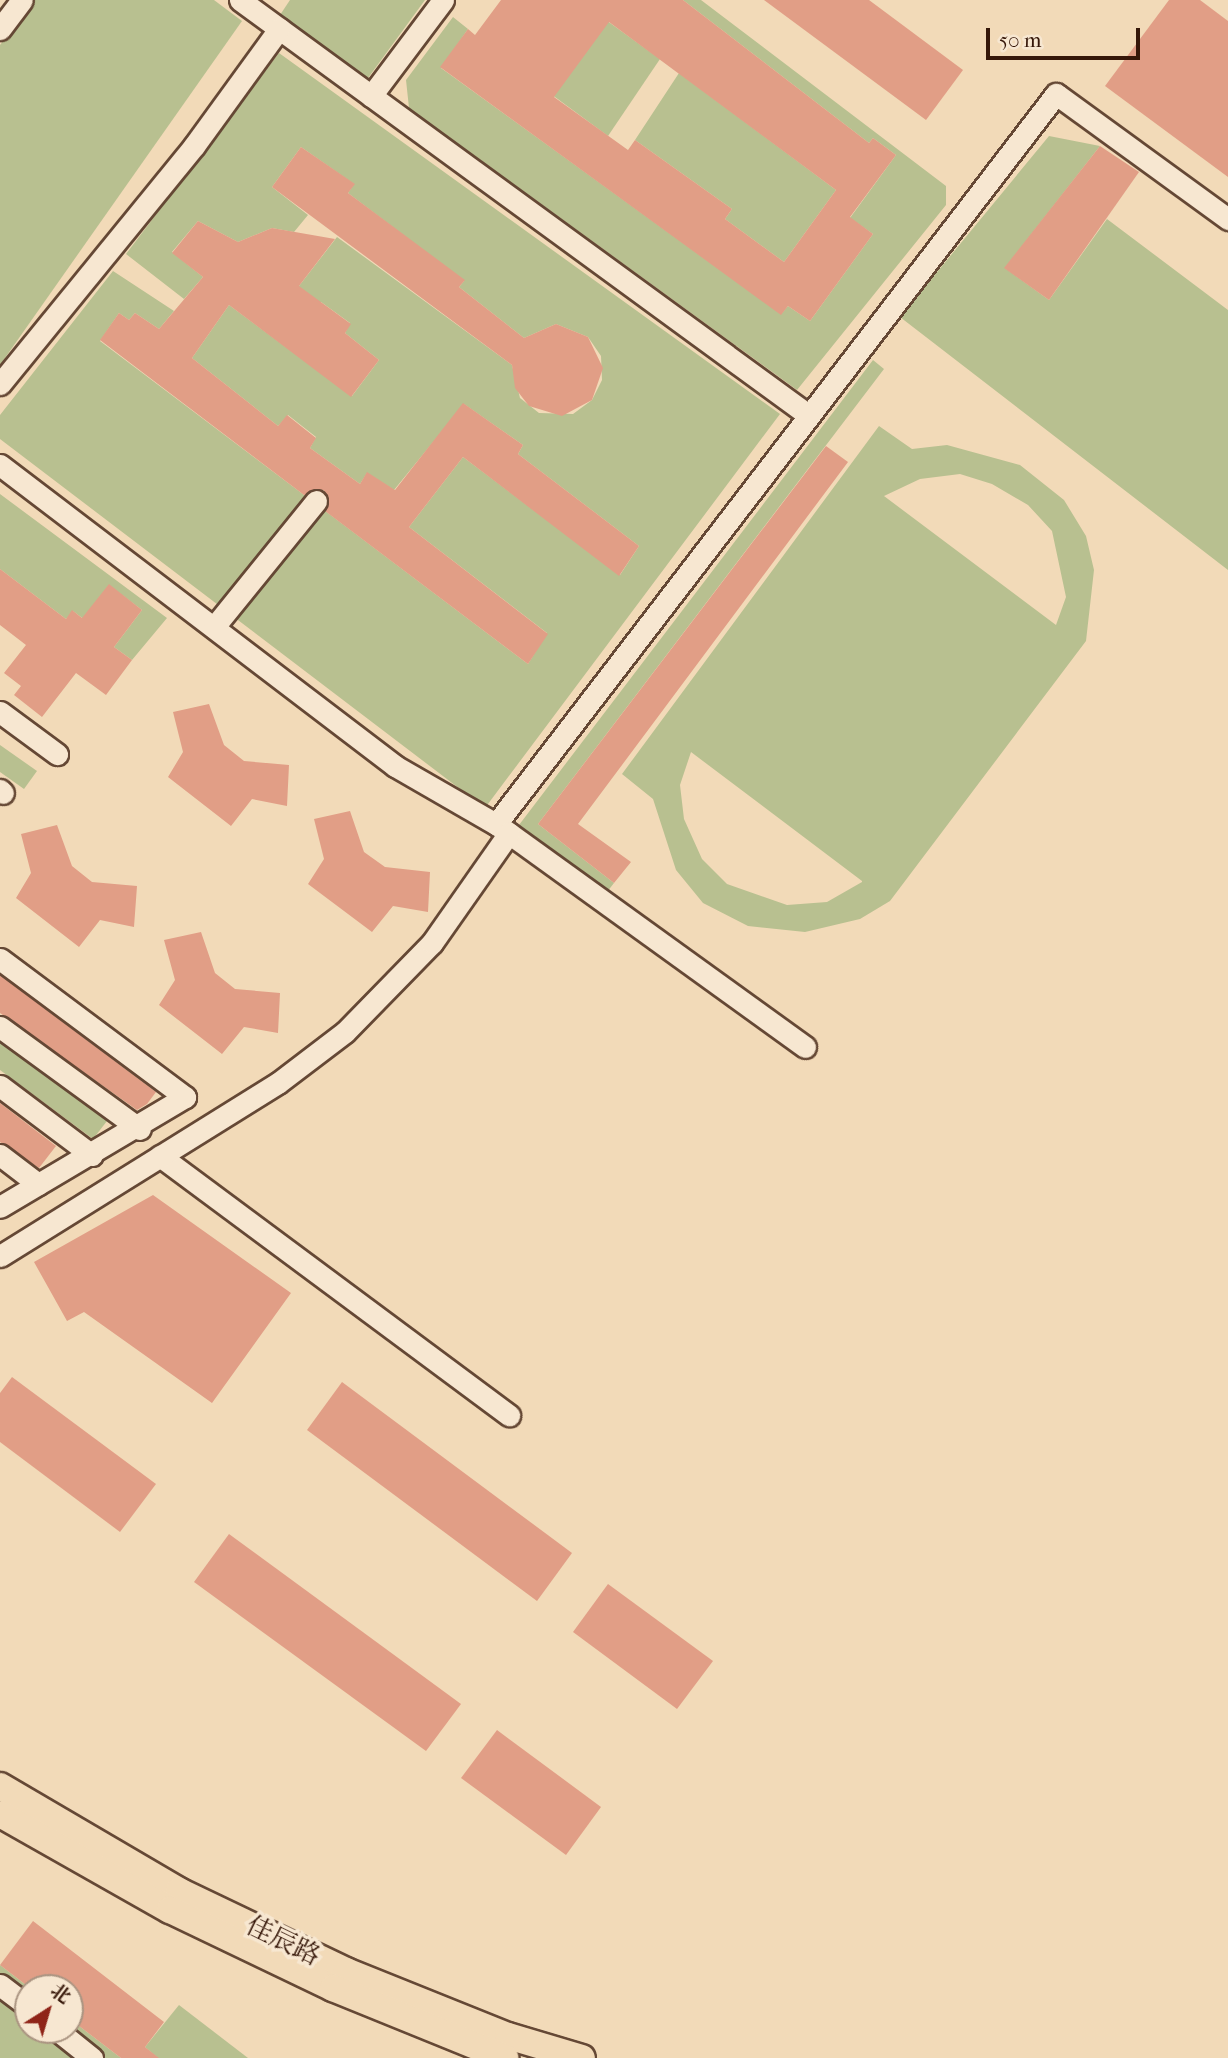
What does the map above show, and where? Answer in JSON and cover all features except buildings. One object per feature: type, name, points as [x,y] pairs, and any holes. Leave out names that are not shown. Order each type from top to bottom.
[{"type":"main road","name":"佳辰路","points":[[0,1786],[179,1891],[346,1972],[508,2036],[583,2058]]},
{"type":"main road","name":"佳辰路","points":[[0,1814],[170,1910],[333,1988],[505,2058]]},
{"type":"street","points":[[0,29],[22,0]]},
{"type":"street","points":[[240,0],[807,414]]},
{"type":"street","points":[[371,96],[443,0]]},
{"type":"street","points":[[0,384],[194,146],[279,29]]},
{"type":"street","points":[[0,1256],[278,1083],[384,998],[502,829],[807,414],[1056,94],[1228,219]]},
{"type":"street","points":[[0,465],[395,766],[502,829],[804,1047]]},
{"type":"street","points":[[214,626],[316,501]]},
{"type":"street","points":[[0,712],[57,754]]},
{"type":"street","points":[[0,959],[185,1097],[140,1129],[1,1206]]},
{"type":"street","points":[[0,1027],[140,1129]]},
{"type":"street","points":[[0,1086],[92,1155]]},
{"type":"street","points":[[0,1155],[38,1184]]},
{"type":"street","points":[[160,1156],[509,1415]]},
{"type":"street","points":[[74,2044],[92,2058]]},
{"type":"green space","points":[[34,0],[214,0],[242,21],[0,365],[0,45]]},
{"type":"green space","points":[[290,0],[425,0],[368,78],[280,15]]},
{"type":"green space","points":[[683,0],[701,0],[946,186],[946,205],[797,390],[409,108],[406,80],[453,17],[468,29],[441,68],[781,314],[788,306],[810,321],[873,234],[850,218],[896,155],[873,138],[869,143]]},
{"type":"green space","points":[[592,10],[660,59],[608,136],[540,86]]},
{"type":"green space","points":[[279,53],[780,414],[485,808],[0,439],[0,415],[113,271],[174,311],[159,329],[135,313],[129,320],[119,313],[100,341],[528,664],[547,633],[409,527],[463,457],[620,575],[639,546],[518,454],[523,445],[464,404],[394,490],[367,473],[360,484],[310,448],[316,437],[288,415],[278,426],[192,358],[229,305],[352,396],[379,360],[345,333],[350,323],[321,302],[312,312],[292,295],[337,237],[512,365],[520,398],[539,413],[573,414],[592,400],[602,380],[601,356],[588,337],[556,324],[524,338],[459,287],[464,281],[348,193],[354,184],[301,147],[272,187],[308,215],[294,232],[272,228],[238,242],[198,221],[172,252],[203,277],[184,299],[126,254]]},
{"type":"green space","points":[[679,73],[836,190],[784,262],[725,219],[732,209],[635,140]]},
{"type":"green space","points":[[1049,136],[1100,146],[1005,268],[1049,300],[1107,219],[1228,310],[1228,570],[900,317]]},
{"type":"green space","points":[[873,360],[884,369],[538,824],[614,883],[607,892],[519,825]]},
{"type":"green space","points":[[879,426],[912,449],[947,445],[1020,465],[1064,500],[1086,536],[1094,570],[1086,641],[890,901],[860,919],[805,932],[748,926],[703,903],[676,870],[653,799],[622,774]],"holes":[[[960,474],[992,484],[1028,505],[1052,531],[1066,597],[1056,625],[884,496],[920,479]],[[691,752],[862,881],[862,882],[827,902],[787,905],[727,884],[702,859],[684,819],[680,785]]]},
{"type":"green space","points":[[0,494],[167,618],[132,660],[114,647],[142,610],[109,585],[97,600],[98,630],[73,611],[66,619],[0,569]]},
{"type":"green space","points":[[0,745],[37,771],[24,789],[0,772]]},
{"type":"green space","points":[[0,1042],[107,1121],[93,1139],[0,1070]]},
{"type":"green space","points":[[0,1965],[14,1976],[14,2044],[84,2044],[84,2030],[121,2058],[0,2058]]},
{"type":"green space","points":[[179,2005],[248,2058],[158,2058],[145,2047]]}]
